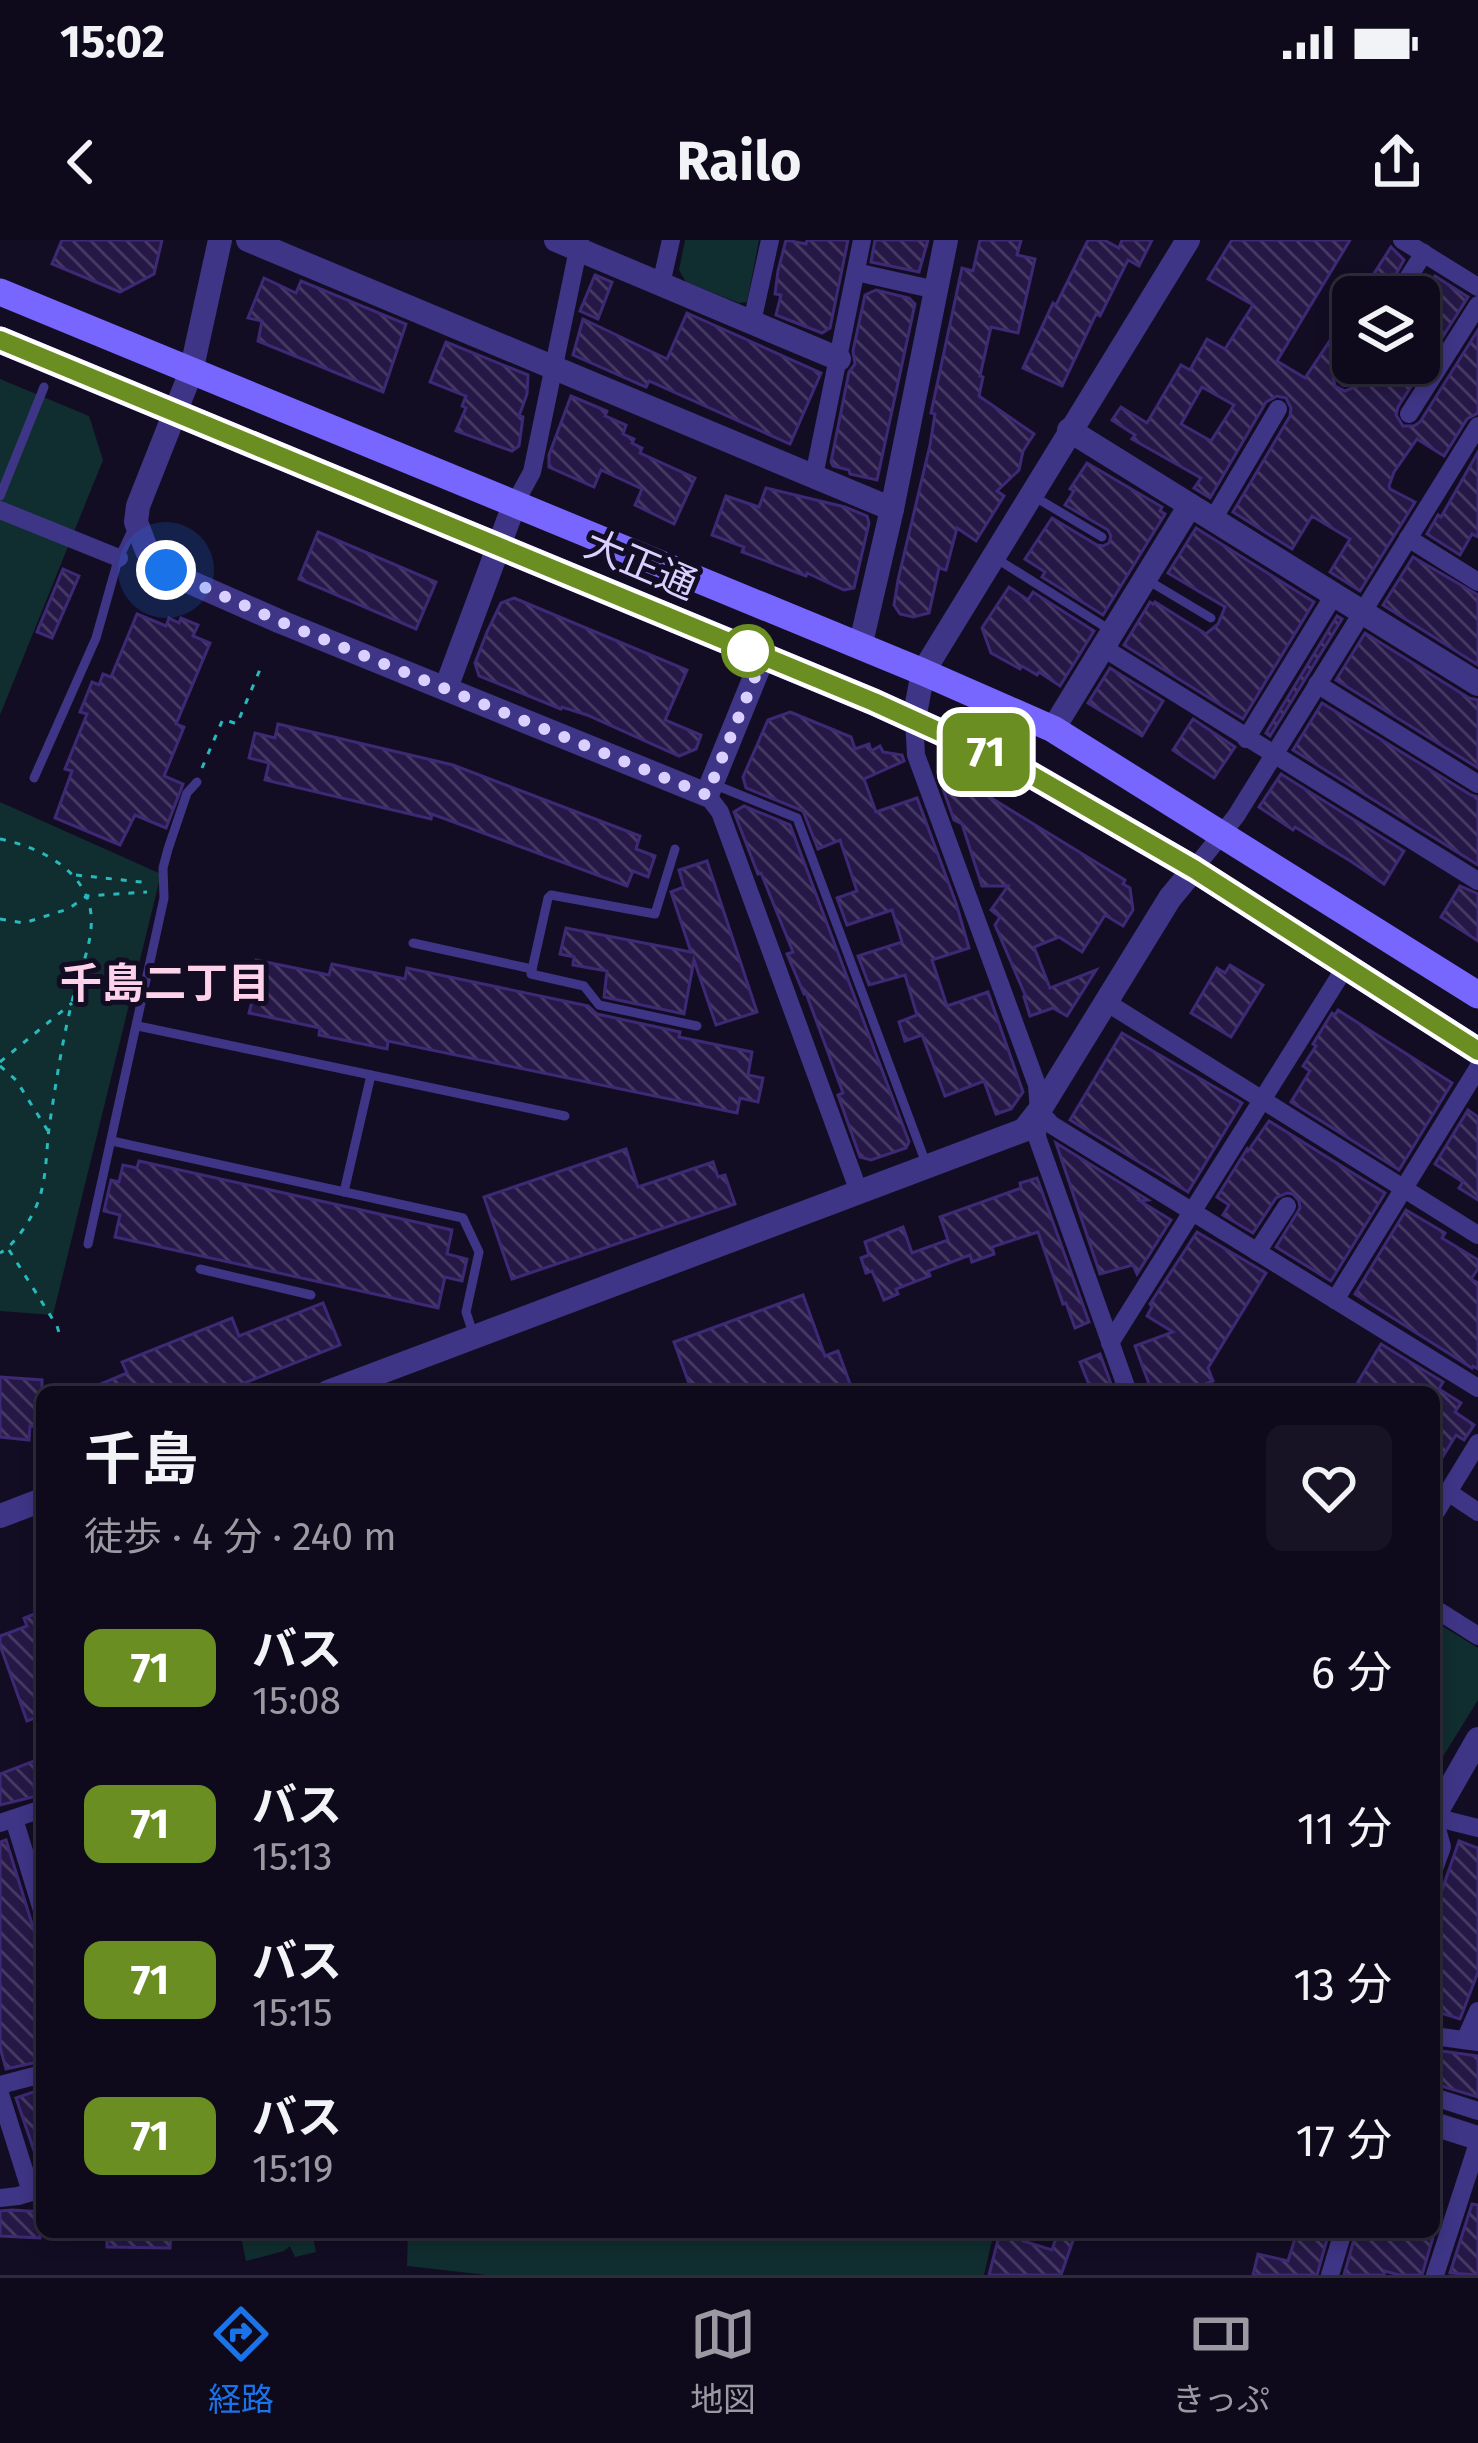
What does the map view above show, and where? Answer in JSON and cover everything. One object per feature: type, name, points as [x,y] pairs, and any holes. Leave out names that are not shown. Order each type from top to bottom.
[{"type":"main road","name":"大正通","points":[[0,292],[1053,729],[1478,995]]},
{"type":"main road","name":"大正通","points":[[0,340],[914,719],[1021,769],[1194,869],[1478,1051]]},
{"type":"street","points":[[220,240],[191,372],[138,506],[136,522],[147,550],[166,570],[281,622],[709,789],[859,1192]]},
{"type":"street","points":[[248,240],[892,509]]},
{"type":"street","points":[[662,284],[671,240]]},
{"type":"street","points":[[752,322],[770,240]]},
{"type":"street","points":[[814,476],[862,240]]},
{"type":"street","points":[[860,646],[946,240]]},
{"type":"street","points":[[1126,1386],[1037,1137],[1037,1085],[916,755],[914,719],[923,673],[1188,240]]},
{"type":"street","points":[[1402,240],[1478,287]]},
{"type":"street","points":[[446,688],[514,505],[532,472],[554,368],[572,243],[839,359]]},
{"type":"street","points":[[1409,276],[1424,253]]},
{"type":"street","points":[[856,272],[936,290]]},
{"type":"street","points":[[1409,414],[1478,305]]},
{"type":"street","points":[[1212,521],[1278,409]]},
{"type":"street","points":[[344,1386],[1024,1130],[1170,898],[1221,835],[1274,756],[1478,426]]},
{"type":"street","points":[[1069,430],[1478,685]]},
{"type":"street","points":[[1053,729],[1189,507]]},
{"type":"street","points":[[0,510],[119,558]]},
{"type":"street","points":[[1408,538],[1478,581]]},
{"type":"street","points":[[1246,739],[1334,595]]},
{"type":"street","points":[[1107,639],[1246,739],[1478,880]]},
{"type":"street","points":[[709,789],[763,657]]},
{"type":"street","points":[[1318,683],[1478,784]]},
{"type":"street","points":[[1110,1343],[1346,966]]},
{"type":"street","points":[[1106,1001],[1478,1235]]},
{"type":"street","points":[[1335,1300],[1478,1068]]},
{"type":"street","points":[[1039,1111],[1052,1125],[1478,1388]]},
{"type":"street","points":[[1257,1252],[1287,1206]]},
{"type":"street","points":[[1440,1505],[1478,1443]]},
{"type":"street","points":[[1448,1492],[1478,1512]]},
{"type":"street","points":[[0,1516],[36,1502]]},
{"type":"street","points":[[1440,1612],[1478,1636]]},
{"type":"street","points":[[1440,1806],[1478,1739]]},
{"type":"street","points":[[36,1811],[7,1821],[36,1895]]},
{"type":"street","points":[[1440,1818],[1478,1828]]},
{"type":"street","points":[[1440,2037],[1472,2041],[1478,2011]]},
{"type":"street","points":[[36,2076],[0,2090],[36,2187]]},
{"type":"street","points":[[1440,2099],[1478,2110]]},
{"type":"street","points":[[1435,2275],[1478,2140],[1440,2126]]},
{"type":"street","points":[[0,2198],[36,2190]]},
{"type":"street","points":[[1330,2275],[1341,2238]]},
{"type":"lane","points":[[0,496],[44,387]]},
{"type":"lane","points":[[1030,494],[1102,537]]},
{"type":"lane","points":[[34,778],[96,638],[119,558],[136,522]]},
{"type":"lane","points":[[992,556],[1107,639]]},
{"type":"lane","points":[[1145,578],[1211,618]]},
{"type":"lane","points":[[88,1244],[138,1026],[164,888],[163,868],[187,793],[197,782]]},
{"type":"lane","points":[[709,789],[797,818],[927,1166]]},
{"type":"lane","points":[[675,848],[655,914],[551,895],[531,974],[584,986],[598,1005],[697,1026]]},
{"type":"lane","points":[[413,943],[532,969]]},
{"type":"lane","points":[[138,1026],[566,1116]]},
{"type":"lane","points":[[344,1192],[370,1075]]},
{"type":"lane","points":[[112,1141],[463,1218],[478,1252],[466,1312],[475,1337]]},
{"type":"lane","points":[[200,1269],[311,1294]]},
{"type":"path","points":[[197,782],[223,719],[237,724],[261,667]]},
{"type":"path","points":[[0,838],[25,844],[64,866],[87,896],[93,925],[72,1003],[38,1204],[8,1249],[0,1253]]},
{"type":"path","points":[[71,875],[164,888]]},
{"type":"path","points":[[0,919],[24,923],[68,909],[87,896],[164,888]]},
{"type":"path","points":[[49,1133],[16,1080],[0,1064],[72,1003]]},
{"type":"path","points":[[8,1249],[61,1340]]},
{"type":"green space","points":[[685,240],[759,240],[747,302],[686,282],[679,270]]},
{"type":"green space","points":[[0,379],[89,416],[103,460],[0,715]]},
{"type":"green space","points":[[0,802],[161,874],[53,1315],[0,1311]]},
{"type":"green space","points":[[1440,1625],[1478,1648],[1478,1700],[1440,1761]]},
{"type":"green space","points":[[241,2238],[313,2238],[316,2252],[295,2257],[290,2246],[246,2261]]},
{"type":"green space","points":[[408,2238],[993,2238],[984,2275],[487,2275],[407,2266]]},
{"type":"building","points":[[62,240],[162,240],[154,274],[120,292],[52,264]]},
{"type":"building","points":[[786,240],[806,244],[807,240],[848,240],[830,328],[822,333],[776,315],[781,295],[775,294],[778,271]]},
{"type":"building","points":[[875,240],[928,240],[919,272],[871,262]]},
{"type":"building","points":[[980,240],[1021,240],[1017,255],[1035,259],[1018,333],[991,327],[979,396],[1034,434],[1023,451],[1019,470],[997,491],[1004,496],[976,541],[957,528],[946,570],[939,568],[929,613],[913,617],[900,614],[894,605],[898,580],[930,445],[935,414],[931,413],[962,268],[973,271]]},
{"type":"building","points":[[1088,240],[1104,240],[1119,248],[1122,240],[1152,240],[1139,266],[1128,260],[1062,386],[1023,368]]},
{"type":"building","points":[[1232,240],[1350,240],[1277,361],[1305,378],[1332,338],[1335,386],[1345,391],[1358,384],[1413,384],[1396,415],[1403,426],[1420,422],[1478,330],[1478,413],[1467,419],[1444,456],[1417,439],[1394,472],[1390,489],[1415,502],[1360,591],[1330,572],[1350,539],[1312,516],[1292,549],[1233,512],[1290,416],[1286,398],[1277,396],[1266,402],[1210,498],[1194,488],[1201,478],[1132,439],[1135,435],[1112,420],[1121,407],[1147,423],[1181,365],[1190,370],[1207,339],[1225,349],[1253,305],[1208,279]],"holes":[[[1202,387],[1234,405],[1211,441],[1181,424]]]},
{"type":"building","points":[[1391,247],[1404,260],[1395,276],[1372,276]]},
{"type":"building","points":[[595,275],[612,282],[598,319],[580,311]]},
{"type":"building","points":[[264,278],[296,293],[301,281],[406,324],[383,392],[258,341],[262,321],[248,318]]},
{"type":"building","points":[[1440,279],[1468,297],[1440,341]]},
{"type":"building","points":[[876,290],[909,298],[915,304],[877,480],[850,474],[831,462],[849,372],[855,364],[853,351],[865,295]]},
{"type":"building","points":[[687,313],[821,373],[790,444],[649,381],[646,387],[573,355],[583,319],[667,359]]},
{"type":"building","points":[[446,342],[528,375],[519,416],[523,417],[519,446],[512,451],[456,431],[466,396],[430,382]]},
{"type":"building","points":[[571,396],[626,425],[623,434],[634,439],[632,443],[642,448],[640,453],[695,478],[674,524],[635,505],[642,489],[601,470],[594,487],[549,467]]},
{"type":"building","points":[[1478,452],[1478,537],[1472,534],[1460,555],[1427,534]]},
{"type":"building","points":[[1087,463],[1162,507],[1165,514],[1103,615],[1042,577],[1045,572],[1025,559],[1052,518],[1097,545],[1109,543],[1108,530],[1065,505]]},
{"type":"building","points":[[766,488],[867,516],[854,588],[844,590],[806,576],[712,535],[726,496],[759,507]]},
{"type":"building","points":[[1196,528],[1314,602],[1243,719],[1124,645],[1150,602],[1206,634],[1218,624],[1225,607],[1168,573]]},
{"type":"building","points":[[318,532],[436,582],[416,629],[299,579]]},
{"type":"building","points":[[1413,557],[1478,595],[1478,665],[1383,605]]},
{"type":"building","points":[[63,569],[79,576],[52,638],[37,632]]},
{"type":"building","points":[[1009,587],[1028,600],[1033,592],[1094,631],[1060,686],[991,653],[982,628]]},
{"type":"building","points":[[514,598],[687,670],[665,720],[701,735],[696,749],[679,756],[587,715],[479,676],[475,663],[487,632],[501,603]]},
{"type":"building","points":[[137,614],[166,626],[169,618],[179,623],[181,618],[198,625],[193,636],[210,643],[176,724],[184,727],[164,776],[183,784],[166,828],[135,815],[120,845],[55,818],[72,771],[65,769],[87,714],[80,712],[92,682],[99,685],[103,674],[111,677]]},
{"type":"building","points":[[1337,616],[1342,619],[1270,736],[1266,733]]},
{"type":"building","points":[[1365,633],[1478,700],[1478,768],[1336,680]]},
{"type":"building","points":[[1110,668],[1163,701],[1142,736],[1088,703]]},
{"type":"building","points":[[1322,703],[1478,797],[1478,865],[1293,750]]},
{"type":"building","points":[[790,712],[851,737],[855,749],[869,744],[871,751],[880,746],[883,752],[902,755],[904,761],[864,779],[876,812],[917,798],[969,948],[932,960],[947,1006],[988,992],[1023,1092],[1011,1109],[996,1114],[984,1081],[945,1096],[922,1035],[905,1041],[899,1022],[917,1015],[905,975],[869,985],[858,956],[902,942],[892,910],[847,925],[837,898],[857,891],[840,840],[818,849],[803,811],[746,788],[743,777],[768,720]]},
{"type":"building","points":[[1193,719],[1235,747],[1214,778],[1173,750]]},
{"type":"building","points":[[278,724],[453,765],[640,836],[636,849],[655,856],[648,877],[633,871],[627,886],[432,814],[431,819],[265,780],[269,763],[249,758],[255,733],[275,738]]},
{"type":"building","points":[[1281,774],[1404,851],[1384,884],[1259,807]]},
{"type":"building","points":[[952,777],[1125,880],[1123,884],[1130,888],[1133,910],[1123,926],[1105,915],[1082,952],[1059,937],[1034,947],[1050,988],[1096,970],[1067,1016],[1053,1008],[1030,1016],[995,925],[1000,917],[991,910],[1008,886],[982,886],[962,824],[954,820],[943,789]]},
{"type":"building","points":[[744,806],[790,825],[909,1142],[906,1148],[871,1160],[860,1157],[838,1095],[843,1093],[787,954],[793,952],[734,812]]},
{"type":"building","points":[[707,861],[757,1012],[716,1025],[694,960],[684,1014],[604,997],[607,971],[573,965],[574,957],[560,954],[566,928],[691,952],[671,892],[684,887],[679,870]]},
{"type":"building","points":[[1460,886],[1478,894],[1478,941],[1441,917]]},
{"type":"building","points":[[256,960],[329,975],[332,964],[405,979],[407,968],[588,1006],[597,1014],[680,1032],[679,1037],[752,1052],[748,1075],[763,1078],[758,1102],[740,1098],[737,1113],[388,1041],[387,1049],[319,1035],[320,1028],[249,1013],[252,1001],[237,998],[242,972],[253,974]]},
{"type":"building","points":[[1230,965],[1263,985],[1231,1037],[1191,1013],[1217,968],[1225,973]]},
{"type":"building","points":[[1338,1010],[1452,1083],[1399,1170],[1291,1102],[1310,1071],[1303,1066],[1313,1044]]},
{"type":"building","points":[[1122,1033],[1242,1103],[1188,1192],[1070,1120]]},
{"type":"building","points":[[1468,1110],[1478,1117],[1478,1200],[1459,1188],[1463,1182],[1435,1164]]},
{"type":"building","points":[[1269,1121],[1385,1193],[1331,1281],[1276,1247],[1300,1208],[1293,1194],[1276,1198],[1253,1233],[1223,1215],[1229,1205],[1217,1197]]},
{"type":"building","points":[[1056,1143],[1148,1200],[1140,1201],[1171,1220],[1137,1274],[1133,1265],[1100,1274]]},
{"type":"building","points":[[626,1149],[638,1187],[713,1162],[718,1177],[725,1175],[735,1204],[512,1279],[484,1197]]},
{"type":"building","points":[[139,1161],[452,1230],[447,1254],[467,1259],[462,1281],[445,1277],[438,1308],[115,1237],[120,1215],[104,1211],[111,1180],[119,1182],[123,1165],[137,1168]]},
{"type":"building","points":[[1037,1178],[1089,1322],[1075,1328],[1038,1232],[992,1247],[994,1254],[972,1262],[970,1255],[928,1271],[930,1276],[896,1289],[898,1294],[884,1300],[861,1258],[869,1255],[865,1242],[903,1227],[912,1253],[948,1240],[940,1217]]},
{"type":"building","points":[[1406,1210],[1478,1260],[1471,1279],[1478,1283],[1478,1369],[1355,1294]]},
{"type":"building","points":[[1197,1232],[1266,1273],[1208,1368],[1213,1381],[1200,1386],[1150,1386],[1135,1346],[1173,1332],[1147,1316]]},
{"type":"building","points":[[803,1295],[825,1356],[838,1351],[851,1386],[690,1386],[674,1342]]},
{"type":"building","points":[[323,1303],[340,1345],[237,1386],[96,1386],[127,1373],[122,1362],[232,1318],[239,1336]]},
{"type":"building","points":[[1381,1344],[1443,1382],[1440,1387],[1356,1386]]},
{"type":"building","points":[[1100,1354],[1112,1386],[1090,1386],[1080,1362]]},
{"type":"building","points":[[0,1377],[42,1380],[42,1386],[36,1386],[36,1426],[30,1426],[29,1440],[0,1437]]},
{"type":"building","points":[[1440,1390],[1461,1403],[1455,1412],[1474,1425],[1464,1440],[1456,1435],[1440,1461]]},
{"type":"building","points":[[36,1613],[36,1717],[27,1721],[0,1645],[0,1636],[27,1626],[24,1618]]},
{"type":"building","points":[[36,1760],[36,1796],[0,1805],[0,1774]]},
{"type":"building","points":[[6,1840],[36,1937],[36,2062],[6,2069],[0,2047],[0,1842]]},
{"type":"building","points":[[1459,1841],[1478,1848],[1478,1972],[1460,2019],[1440,2013],[1440,1896]]},
{"type":"building","points":[[1440,2051],[1478,2056],[1478,2097],[1440,2086]]},
{"type":"building","points":[[36,2091],[36,2156],[16,2098]]},
{"type":"building","points":[[1472,2204],[1478,2205],[1478,2275],[1450,2273]]},
{"type":"building","points":[[0,2211],[36,2212],[36,2238],[0,2236]]},
{"type":"building","points":[[107,2238],[171,2238],[170,2248],[107,2247]]},
{"type":"building","points":[[998,2238],[1024,2238],[1052,2250],[1056,2238],[1074,2238],[1061,2275],[989,2275]]},
{"type":"building","points":[[1295,2238],[1327,2238],[1317,2275],[1253,2275],[1258,2254],[1288,2261]]},
{"type":"building","points":[[1354,2238],[1433,2238],[1422,2275],[1385,2271],[1384,2275],[1344,2275]]},
{"type":"bus line","name":"71","points":[[0,340],[874,702],[1021,769],[1194,869],[1478,1051]]},
{"type":"district","name":"千島二丁目","points":[[165,983]]},
{"type":"route","points":[[166,570],[281,622],[707,795],[763,657],[748,651]]}]
